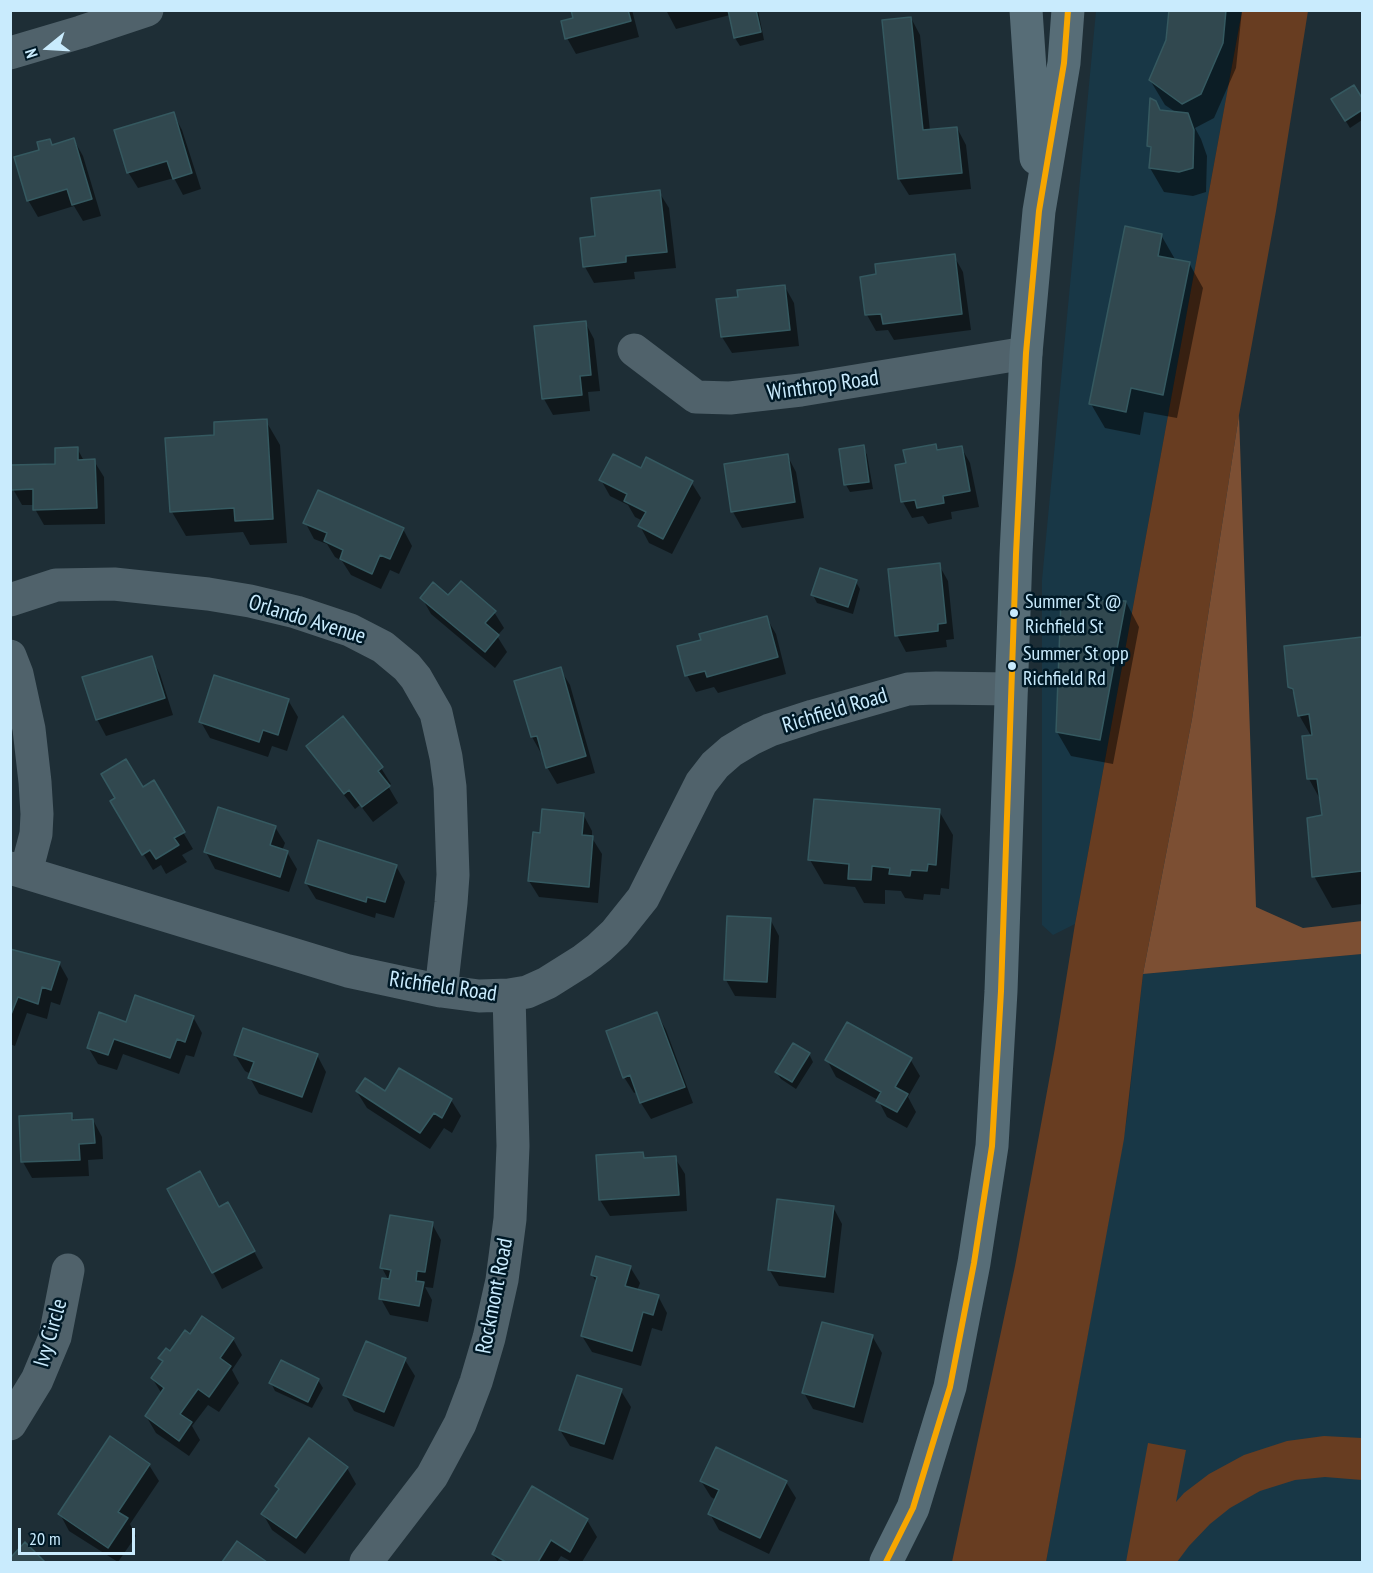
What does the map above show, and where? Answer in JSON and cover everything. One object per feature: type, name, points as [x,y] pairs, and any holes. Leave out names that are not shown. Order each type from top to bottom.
[{"type":"main road","points":[[1026,10],[1039,210]]},
{"type":"main road","points":[[886,1563],[913,1508],[950,1387],[983,1211],[992,1146],[1001,992],[1020,454],[1026,353],[1039,210],[1062,74],[1068,10]]},
{"type":"street","points":[[10,53],[81,33],[147,10]]},
{"type":"street","name":"Winthrop Road","points":[[634,350],[696,396],[730,398],[801,390],[1026,353]]},
{"type":"street","name":"Orlando Avenue","points":[[10,600],[56,585],[114,584],[250,601],[296,612],[350,630],[383,647],[406,667],[416,678],[436,713],[450,787],[452,903],[441,991]]},
{"type":"street","points":[[10,656],[29,729],[37,814],[36,834],[18,870]]},
{"type":"street","name":"Richfield Road","points":[[18,870],[348,971],[441,991],[479,996],[508,996],[527,992],[547,983],[582,961],[615,933],[643,898],[701,783],[715,765],[731,751],[770,730],[909,689],[1011,689]]},
{"type":"street","name":"Rockmont Road","points":[[366,1563],[432,1476],[459,1424],[476,1382],[489,1338],[502,1280],[510,1219],[513,1146],[508,996]]},
{"type":"street","name":"Ivy Circle","points":[[10,1424],[37,1380],[55,1337],[68,1270]]},
{"type":"shaded area","points":[[1096,11],[1242,11],[1075,924],[1053,935],[1042,925],[1042,580]]},
{"type":"shaded area","points":[[1242,11],[1308,11],[1276,211],[1239,415],[1192,719],[1143,974],[1124,1139],[1046,1562],[952,1562],[1015,1266],[1075,924]]},
{"type":"shaded area","points":[[1239,415],[1256,907],[1303,928],[1362,921],[1362,954],[1143,974],[1192,719]]},
{"type":"shaded area","points":[[1362,954],[1362,1562],[1046,1562],[1127,1118],[1143,974]]},
{"type":"shaded area","points":[[1324,1436],[1362,1438],[1362,1480],[1325,1477],[1295,1480],[1260,1491],[1230,1508],[1210,1524],[1177,1562],[1126,1562],[1148,1443],[1186,1450],[1176,1502],[1209,1474],[1244,1455],[1287,1441]]},
{"type":"building","points":[[571,10],[628,10],[631,21],[565,39],[561,21],[573,18]]},
{"type":"building","points":[[728,10],[756,10],[761,32],[734,38]]},
{"type":"building","points":[[1169,10],[1226,10],[1223,43],[1201,94],[1182,104],[1149,80],[1166,40]]},
{"type":"building","points":[[911,17],[923,130],[957,127],[962,173],[898,179],[882,20]]},
{"type":"building","points":[[1354,85],[1362,98],[1362,110],[1345,121],[1331,99]]},
{"type":"building","points":[[1150,98],[1156,101],[1160,110],[1188,113],[1194,130],[1193,168],[1179,172],[1149,168],[1151,147],[1147,146]]},
{"type":"building","points":[[174,112],[192,173],[173,179],[167,161],[127,173],[114,130]]},
{"type":"building","points":[[74,138],[92,199],[72,205],[67,189],[27,201],[14,157],[39,150],[37,142],[50,139],[52,145]]},
{"type":"building","points":[[660,190],[667,252],[626,256],[626,262],[583,267],[580,238],[595,236],[591,198]]},
{"type":"building","points":[[1125,226],[1162,234],[1158,256],[1190,262],[1163,395],[1131,388],[1126,412],[1089,404]]},
{"type":"building","points":[[955,254],[962,314],[883,324],[881,314],[865,315],[860,277],[876,274],[875,264]]},
{"type":"building","points":[[785,285],[790,330],[721,337],[716,299],[738,297],[737,290]]},
{"type":"building","points":[[586,321],[591,375],[580,376],[582,395],[542,399],[534,326]]},
{"type":"building","points":[[267,419],[273,519],[235,521],[234,508],[170,512],[165,438],[214,435],[214,422]]},
{"type":"building","points":[[936,444],[937,450],[962,446],[970,491],[943,496],[944,503],[917,508],[915,500],[901,502],[895,465],[906,463],[903,450]]},
{"type":"building","points":[[864,445],[869,482],[844,485],[839,449]]},
{"type":"building","points":[[78,447],[78,460],[95,459],[97,508],[33,510],[33,489],[11,490],[11,465],[55,464],[55,448]]},
{"type":"building","points":[[613,454],[641,468],[646,457],[693,481],[663,539],[638,526],[646,512],[624,501],[627,494],[599,480]]},
{"type":"building","points":[[788,454],[795,502],[731,512],[724,464]]},
{"type":"building","points":[[318,490],[404,528],[390,559],[380,555],[372,574],[340,559],[343,550],[324,541],[327,533],[303,523]]},
{"type":"building","points":[[940,563],[946,623],[938,624],[938,631],[895,636],[888,569]]},
{"type":"building","points":[[820,568],[857,580],[848,607],[811,595]]},
{"type":"building","points":[[461,581],[496,611],[485,623],[499,635],[485,652],[420,598],[433,582],[448,595]]},
{"type":"building","points":[[1061,600],[1126,601],[1100,740],[1056,732]]},
{"type":"building","points":[[767,616],[778,657],[707,677],[705,671],[685,676],[677,646],[701,640],[699,634]]},
{"type":"building","points":[[1362,637],[1362,871],[1312,877],[1307,818],[1322,815],[1317,779],[1307,779],[1302,736],[1312,735],[1309,714],[1298,716],[1293,689],[1288,687],[1284,646]]},
{"type":"building","points":[[152,656],[165,698],[96,720],[82,677]]},
{"type":"building","points":[[561,667],[586,756],[546,768],[537,736],[531,737],[514,681]]},
{"type":"building","points":[[214,675],[289,699],[278,735],[263,730],[259,742],[199,722]]},
{"type":"building","points":[[343,716],[383,767],[378,771],[390,786],[362,807],[349,790],[344,794],[306,746]]},
{"type":"building","points":[[126,759],[143,787],[154,780],[185,832],[174,838],[179,845],[156,859],[150,850],[142,855],[110,801],[115,798],[101,774]]},
{"type":"building","points":[[814,799],[940,809],[936,865],[928,864],[927,871],[911,870],[910,876],[889,874],[890,868],[872,866],[871,880],[848,879],[849,864],[808,860]]},
{"type":"building","points":[[218,807],[276,826],[270,845],[288,851],[280,877],[204,852]]},
{"type":"building","points":[[542,809],[584,813],[582,835],[593,836],[589,887],[528,881],[533,832],[540,833]]},
{"type":"building","points":[[318,840],[397,865],[385,902],[367,897],[366,902],[305,883]]},
{"type":"building","points":[[727,916],[771,918],[767,982],[724,980]]},
{"type":"building","points":[[10,949],[60,962],[51,990],[42,987],[38,1004],[18,997],[10,1017]]},
{"type":"building","points":[[135,995],[194,1016],[185,1042],[177,1039],[170,1058],[114,1039],[108,1055],[87,1048],[99,1012],[126,1022]]},
{"type":"building","points":[[657,1012],[685,1087],[640,1103],[630,1075],[623,1078],[606,1031]]},
{"type":"building","points":[[847,1022],[912,1058],[895,1087],[908,1094],[897,1112],[876,1101],[881,1092],[825,1060]]},
{"type":"building","points":[[243,1028],[318,1054],[302,1097],[248,1078],[254,1062],[234,1055]]},
{"type":"building","points":[[793,1043],[810,1053],[792,1082],[775,1072]]},
{"type":"building","points":[[399,1068],[452,1099],[442,1118],[434,1113],[420,1133],[356,1091],[365,1078],[385,1091]]},
{"type":"building","points":[[72,1113],[72,1120],[93,1119],[95,1143],[79,1144],[80,1160],[21,1162],[19,1116]]},
{"type":"building","points":[[643,1152],[644,1158],[676,1156],[679,1195],[599,1200],[596,1155]]},
{"type":"building","points":[[200,1171],[219,1207],[228,1202],[255,1251],[212,1273],[167,1189]]},
{"type":"building","points":[[777,1199],[834,1206],[825,1277],[768,1270]]},
{"type":"building","points":[[390,1215],[433,1222],[425,1272],[417,1271],[416,1281],[424,1282],[419,1306],[379,1299],[382,1278],[389,1279],[391,1270],[380,1268]]},
{"type":"building","points":[[596,1256],[631,1266],[625,1286],[659,1295],[653,1315],[643,1312],[632,1351],[581,1336],[597,1277],[591,1275]]},
{"type":"building","points":[[202,1316],[234,1338],[220,1358],[231,1366],[209,1397],[198,1389],[180,1414],[192,1422],[179,1441],[145,1416],[164,1388],[151,1378],[163,1361],[158,1358],[166,1348],[170,1351],[185,1330],[190,1334]]},
{"type":"building","points":[[822,1322],[873,1335],[854,1407],[802,1393]]},
{"type":"building","points":[[366,1341],[406,1358],[384,1412],[343,1395]]},
{"type":"building","points":[[281,1360],[319,1379],[308,1402],[269,1383]]},
{"type":"building","points":[[577,1375],[622,1389],[604,1444],[559,1430]]},
{"type":"building","points":[[110,1436],[150,1464],[118,1512],[128,1518],[108,1548],[58,1514]]},
{"type":"building","points":[[309,1438],[348,1467],[296,1538],[261,1514],[279,1489],[275,1486]]},
{"type":"building","points":[[716,1447],[787,1481],[760,1538],[708,1514],[719,1490],[700,1481]]},
{"type":"building","points":[[532,1486],[588,1519],[570,1552],[551,1540],[538,1562],[506,1562],[492,1554]]},
{"type":"building","points":[[237,1541],[267,1562],[222,1562]]},
{"type":"building","points":[[25,1542],[45,1562],[10,1562],[10,1554],[12,1556]]},
{"type":"transit line","points":[[886,1562],[913,1508],[950,1387],[974,1263],[992,1146],[1001,991],[1016,554],[1026,353],[1039,211],[1064,63],[1068,10]]},
{"type":"place","name":"Summer St @ Richfield St","points":[[1014,613]]},
{"type":"place","name":"Summer St opp Richfield Rd","points":[[1012,666]]}]
